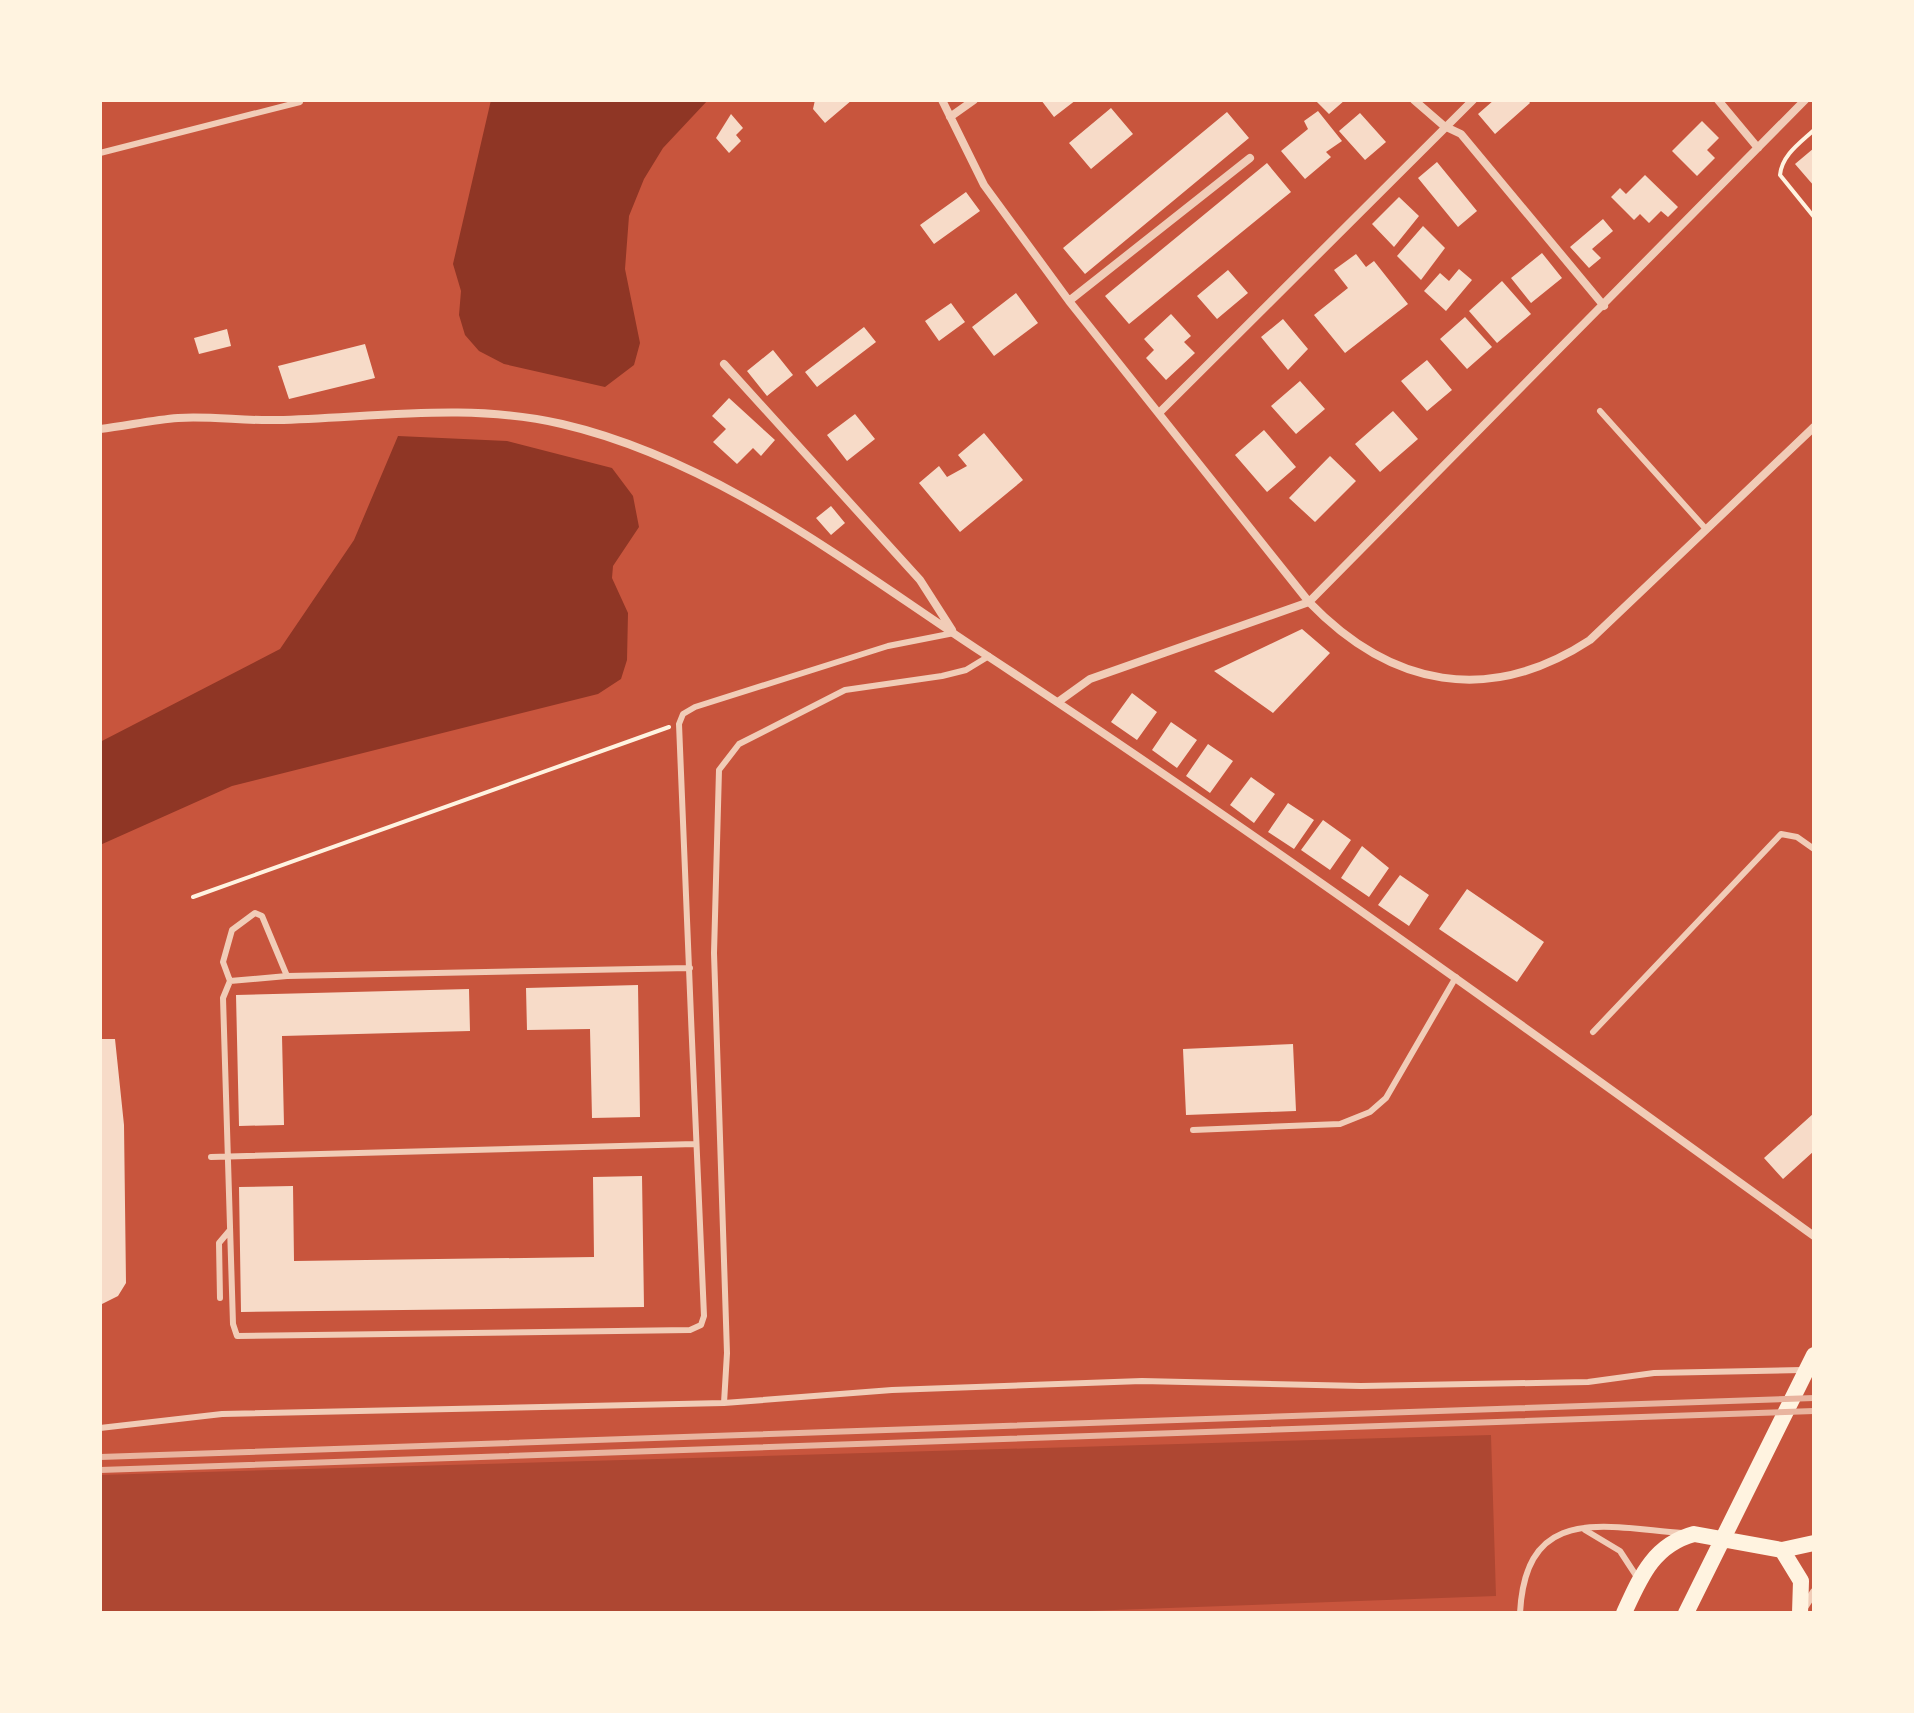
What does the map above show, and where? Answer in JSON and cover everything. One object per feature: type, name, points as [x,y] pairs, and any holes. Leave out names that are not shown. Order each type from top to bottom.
[{"type":"main road","points":[[1686,1613],[1814,1355]]},
{"type":"main road","points":[[1624,1613],[1638,1581],[1664,1548],[1694,1534],[1782,1550],[1814,1543]]},
{"type":"main road","points":[[1782,1550],[1801,1581],[1800,1613]]},
{"type":"street","points":[[942,100],[984,185],[1069,301],[1309,602],[1335,628],[1366,649],[1453,681],[1492,681],[1560,660],[1590,640],[1814,427]]},
{"type":"street","points":[[950,117],[974,100]]},
{"type":"street","points":[[1414,100],[1444,126],[1461,134],[1604,306]]},
{"type":"street","points":[[1160,412],[1473,100]]},
{"type":"street","points":[[1718,100],[1758,148]]},
{"type":"street","points":[[1058,702],[1090,679],[1309,602],[1805,100]]},
{"type":"street","points":[[1069,301],[1250,158]]},
{"type":"street","points":[[724,364],[920,580],[954,633]]},
{"type":"street","points":[[100,429],[179,418],[276,420],[446,413],[560,423],[618,441],[732,490],[1058,702],[1456,977],[1814,1236]]},
{"type":"street","points":[[1800,1613],[1814,1592]]},
{"type":"lane","points":[[100,153],[300,102]]},
{"type":"lane","points":[[1600,411],[1705,528]]},
{"type":"lane","points":[[287,976],[262,916],[255,913],[232,930],[223,962],[230,981],[223,998],[233,1324],[237,1336],[690,1330],[701,1325],[704,1316],[679,724],[683,714],[695,707],[888,646],[954,633]]},
{"type":"lane","points":[[724,1403],[727,1353],[714,953],[719,770],[739,744],[845,690],[942,676],[966,670],[989,656]]},
{"type":"lane","points":[[1593,1032],[1781,834],[1797,837],[1814,849]]},
{"type":"lane","points":[[230,981],[287,976],[690,968]]},
{"type":"lane","points":[[1193,1130],[1340,1124],[1370,1112],[1386,1098],[1456,977]]},
{"type":"lane","points":[[211,1157],[695,1144]]},
{"type":"lane","points":[[220,1298],[219,1243],[230,1230]]},
{"type":"lane","points":[[100,1428],[222,1414],[724,1403],[892,1390],[1142,1381],[1282,1386],[1588,1382],[1654,1373],[1814,1370]]},
{"type":"lane","points":[[1520,1613],[1533,1556],[1552,1536],[1581,1529],[1694,1534]]},
{"type":"lane","points":[[1581,1529],[1620,1551],[1638,1581]]},
{"type":"path","points":[[1814,130],[1781,163],[1780,175],[1814,217]]},
{"type":"path","points":[[193,897],[679,724]]},
{"type":"shaded area","points":[[491,100],[708,100],[663,148],[644,179],[629,216],[625,269],[640,343],[634,365],[605,387],[504,364],[479,351],[465,335],[459,315],[461,291],[453,264]]},
{"type":"shaded area","points":[[398,436],[507,441],[612,468],[633,496],[639,527],[613,566],[612,578],[628,613],[627,660],[621,679],[598,694],[232,786],[100,845],[100,742],[280,649],[354,540]]},
{"type":"shaded area","points":[[1491,1435],[1496,1596],[1031,1613],[100,1613],[100,1475]]},
{"type":"building","points":[[815,100],[852,100],[825,123],[813,109]]},
{"type":"building","points":[[1041,100],[1076,100],[1054,117]]},
{"type":"building","points":[[1315,100],[1345,100],[1329,114]]},
{"type":"building","points":[[1494,100],[1528,100],[1530,103],[1495,134],[1478,114]]},
{"type":"building","points":[[1111,108],[1133,134],[1091,169],[1069,143]]},
{"type":"building","points":[[1318,111],[1342,141],[1326,152],[1331,157],[1305,179],[1281,151],[1308,129],[1304,121]]},
{"type":"building","points":[[1227,112],[1249,138],[1085,274],[1063,248]]},
{"type":"building","points":[[1360,113],[1386,142],[1365,160],[1339,131]]},
{"type":"building","points":[[731,114],[743,128],[736,135],[741,141],[729,153],[716,138]]},
{"type":"building","points":[[1702,121],[1719,138],[1707,150],[1715,158],[1697,176],[1672,151]]},
{"type":"building","points":[[1814,148],[1814,186],[1795,164]]},
{"type":"building","points":[[1437,162],[1477,211],[1458,227],[1418,178]]},
{"type":"building","points":[[1267,163],[1291,192],[1129,324],[1105,296]]},
{"type":"building","points":[[1645,175],[1678,207],[1668,217],[1661,211],[1649,223],[1640,214],[1634,220],[1611,197],[1620,188],[1626,194]]},
{"type":"building","points":[[966,192],[980,211],[934,244],[920,225]]},
{"type":"building","points":[[1399,197],[1419,216],[1394,247],[1372,224]]},
{"type":"building","points":[[1603,219],[1613,231],[1592,249],[1601,258],[1589,268],[1570,247]]},
{"type":"building","points":[[1423,226],[1445,248],[1421,280],[1397,256]]},
{"type":"building","points":[[1542,253],[1562,278],[1531,303],[1511,278]]},
{"type":"building","points":[[1356,254],[1366,267],[1374,261],[1408,304],[1345,353],[1314,315],[1348,288],[1334,270]]},
{"type":"building","points":[[1459,269],[1472,280],[1446,311],[1424,291],[1440,273],[1449,281]]},
{"type":"building","points":[[1228,270],[1248,293],[1217,319],[1197,296]]},
{"type":"building","points":[[1502,281],[1531,314],[1497,343],[1469,311]]},
{"type":"building","points":[[1016,293],[1038,323],[994,356],[972,327]]},
{"type":"building","points":[[951,303],[965,322],[939,341],[925,321]]},
{"type":"building","points":[[1171,314],[1191,336],[1184,342],[1195,353],[1166,380],[1146,358],[1154,350],[1144,339]]},
{"type":"building","points":[[1465,317],[1492,347],[1467,369],[1440,339]]},
{"type":"building","points":[[1283,319],[1308,349],[1288,370],[1261,337]]},
{"type":"building","points":[[864,327],[876,342],[817,387],[805,372]]},
{"type":"building","points":[[227,329],[231,346],[199,354],[194,338]]},
{"type":"building","points":[[365,344],[375,378],[289,399],[278,366]]},
{"type":"building","points":[[773,350],[793,375],[767,396],[747,371]]},
{"type":"building","points":[[1427,360],[1452,390],[1427,411],[1401,381]]},
{"type":"building","points":[[1300,381],[1325,409],[1296,434],[1271,406]]},
{"type":"building","points":[[729,398],[775,440],[761,456],[753,448],[737,464],[713,442],[726,429],[712,416]]},
{"type":"building","points":[[1393,411],[1418,439],[1380,472],[1355,444]]},
{"type":"building","points":[[855,414],[875,439],[847,461],[827,435]]},
{"type":"building","points":[[1264,430],[1296,467],[1267,492],[1235,455]]},
{"type":"building","points":[[984,433],[1023,480],[960,532],[919,483],[939,466],[947,477],[967,466],[958,455]]},
{"type":"building","points":[[1330,456],[1356,481],[1315,522],[1289,498]]},
{"type":"building","points":[[831,506],[845,523],[831,535],[816,518]]},
{"type":"building","points":[[1302,629],[1330,653],[1273,713],[1214,671]]},
{"type":"building","points":[[1132,693],[1157,712],[1137,740],[1111,722]]},
{"type":"building","points":[[1171,722],[1197,740],[1177,768],[1152,750]]},
{"type":"building","points":[[1208,744],[1233,761],[1210,793],[1186,776]]},
{"type":"building","points":[[1251,777],[1275,794],[1254,823],[1230,805]]},
{"type":"building","points":[[1288,803],[1314,820],[1294,849],[1268,832]]},
{"type":"building","points":[[1323,820],[1351,840],[1330,870],[1301,850]]},
{"type":"building","points":[[1362,846],[1389,868],[1369,897],[1341,878]]},
{"type":"building","points":[[1400,875],[1429,895],[1409,926],[1378,905]]},
{"type":"building","points":[[1467,889],[1544,942],[1517,982],[1439,929]]},
{"type":"building","points":[[638,985],[640,1117],[592,1118],[590,1029],[527,1030],[526,988]]},
{"type":"building","points":[[469,989],[470,1031],[282,1036],[284,1125],[239,1126],[236,995]]},
{"type":"building","points":[[100,1039],[115,1039],[124,1125],[126,1283],[118,1296],[100,1305]]},
{"type":"building","points":[[1293,1044],[1296,1111],[1186,1115],[1183,1049]]},
{"type":"building","points":[[1814,1113],[1814,1151],[1783,1179],[1764,1158]]},
{"type":"building","points":[[642,1176],[644,1307],[241,1312],[239,1187],[293,1186],[294,1261],[594,1257],[593,1177]]},
{"type":"railway","points":[[100,1457],[1814,1398]]},
{"type":"railway","points":[[100,1470],[1814,1411]]}]
